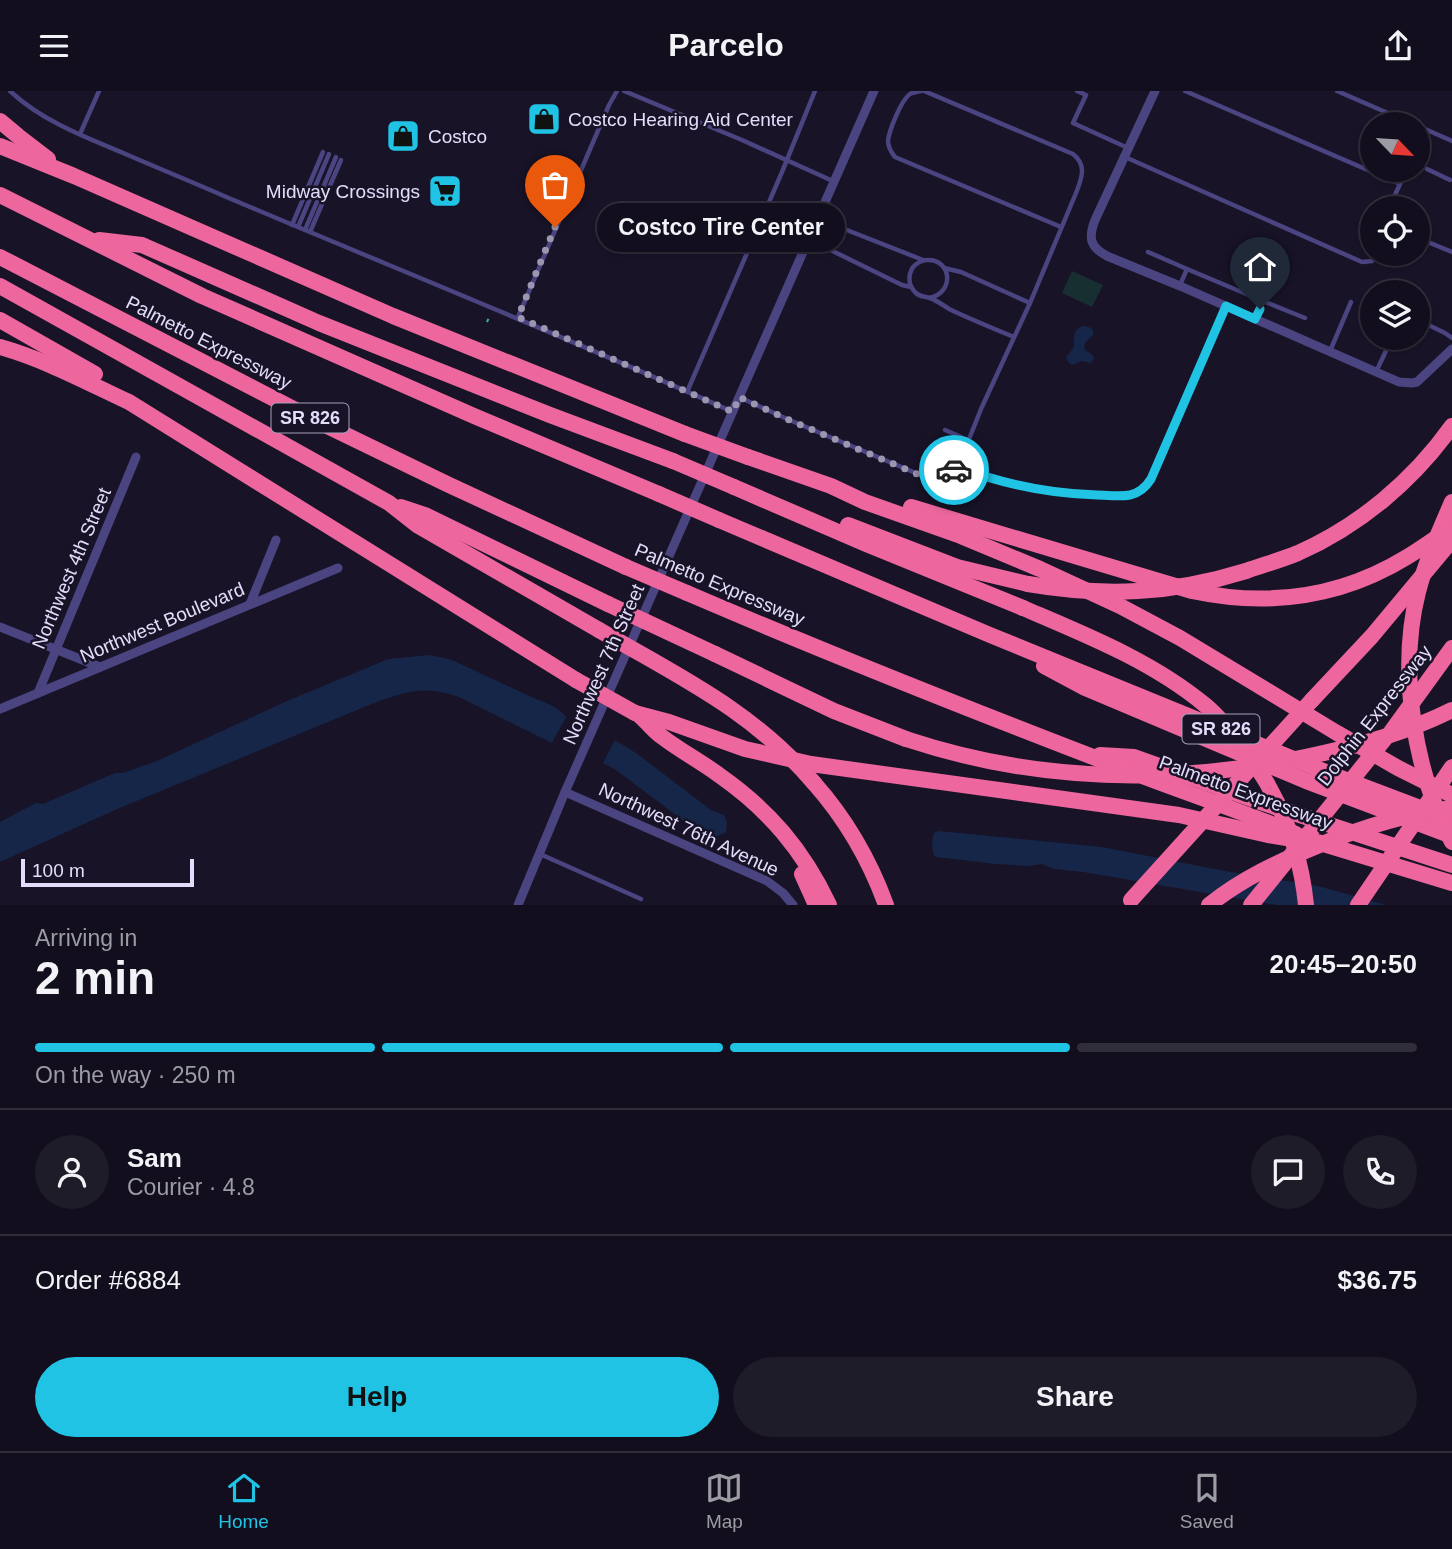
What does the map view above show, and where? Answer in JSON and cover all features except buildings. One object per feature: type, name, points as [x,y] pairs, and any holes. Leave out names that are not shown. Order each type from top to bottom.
[{"type":"highway","points":[[0,121],[74,176]]},
{"type":"highway","points":[[0,146],[393,317],[685,434],[831,486],[1192,591],[1270,600],[1311,595],[1359,581],[1406,558],[1452,527]]},
{"type":"highway","name":"Palmetto Expressway","points":[[0,195],[202,296],[462,411],[990,635],[1333,775],[1452,820]]},
{"type":"highway","points":[[86,239],[142,246],[329,327],[673,461],[1023,608],[1132,658],[1205,705],[1227,726],[1270,788],[1286,823],[1304,883],[1306,905]]},
{"type":"highway","name":"Palmetto Expressway","points":[[0,257],[317,421],[626,567],[858,664],[1317,842],[1452,883]]},
{"type":"highway","points":[[0,286],[389,503],[417,525],[733,708],[796,762],[836,810],[858,845],[886,905]]},
{"type":"highway","points":[[0,320],[109,382],[129,401]]},
{"type":"highway","points":[[0,347],[54,365],[129,401],[576,680],[637,714],[660,736],[720,775],[758,805],[785,833],[811,869],[829,905]]},
{"type":"highway","points":[[734,487],[849,525],[957,568],[1028,584],[1077,591],[1127,593],[1200,584],[1246,571],[1310,547],[1368,513],[1417,468],[1452,426]]},
{"type":"highway","points":[[831,486],[865,502],[997,551],[1120,606],[1180,638],[1398,768],[1452,795]]},
{"type":"highway","points":[[1452,502],[1418,593],[1409,668],[1419,750],[1429,787],[1443,826],[1452,842]]},
{"type":"highway","points":[[389,503],[425,515],[834,711],[906,739],[972,758],[1012,766],[1092,775],[1155,776],[1262,766],[1324,753],[1390,734],[1452,711]]},
{"type":"highway","points":[[1129,903],[1372,636],[1452,540]]},
{"type":"highway","points":[[990,635],[1085,688],[1306,781],[1452,836]]},
{"type":"highway","name":"Dolphin Expressway","points":[[1251,905],[1391,732],[1452,648]]},
{"type":"highway","points":[[637,714],[669,722],[736,746],[811,764],[1179,815],[1268,835],[1317,842]]},
{"type":"highway","points":[[1087,754],[1134,757],[1452,865]]},
{"type":"highway","points":[[1358,905],[1452,767]]},
{"type":"highway","points":[[1209,905],[1258,871],[1337,838],[1380,822],[1424,811],[1452,808]]},
{"type":"highway","points":[[785,833],[816,905]]},
{"type":"street","name":"Northwest 7th Street","points":[[518,905],[565,792],[874,91]]},
{"type":"street","points":[[1155,91],[1092,228],[1092,242],[1097,250],[1399,382],[1417,382],[1452,349]]},
{"type":"street","name":"Northwest 4th Street","points":[[38,693],[136,457]]},
{"type":"street","points":[[250,604],[276,540]]},
{"type":"street","name":"Northwest Boulevard","points":[[0,709],[338,568]]},
{"type":"street","points":[[0,627],[100,667]]},
{"type":"street","name":"Northwest 76th Avenue","points":[[565,792],[767,881],[793,905]]},
{"type":"lane","points":[[10,91],[40,115],[80,134],[518,317],[733,412]]},
{"type":"lane","points":[[80,134],[99,91]]},
{"type":"lane","points":[[518,317],[555,227],[617,91]]},
{"type":"lane","points":[[624,91],[835,182]]},
{"type":"lane","points":[[687,392],[815,91]]},
{"type":"lane","points":[[739,397],[929,479],[940,479],[958,467],[1030,303],[1061,227],[1083,173],[1083,166],[1076,156],[922,91],[909,95],[897,115],[888,140],[894,157],[1061,227]]},
{"type":"lane","points":[[1077,91],[1087,93],[1073,123],[1126,153],[1360,261]]},
{"type":"lane","points":[[1185,91],[1400,184],[1395,196]]},
{"type":"lane","points":[[1336,91],[1385,112]]},
{"type":"lane","points":[[1430,131],[1452,141]]},
{"type":"lane","points":[[295,226],[323,152]]},
{"type":"lane","points":[[295,226],[329,154]]},
{"type":"lane","points":[[307,231],[338,158]]},
{"type":"lane","points":[[1430,170],[1451,178]]},
{"type":"lane","points":[[819,219],[923,260],[935,261],[944,268],[961,272],[1030,303]]},
{"type":"lane","points":[[809,239],[911,287],[919,295],[1014,337]]},
{"type":"lane","points":[[1430,243],[1452,252]]},
{"type":"lane","points":[[1148,252],[1304,318]]},
{"type":"lane","points":[[911,287],[911,271],[923,260]]},
{"type":"lane","points":[[929,298],[940,294],[947,284],[944,268]]},
{"type":"lane","points":[[1180,286],[1187,269]]},
{"type":"lane","points":[[1255,319],[1263,301]]},
{"type":"lane","points":[[1329,352],[1351,302]]},
{"type":"lane","points":[[933,459],[1029,488],[1083,495],[1129,496],[1138,492],[1151,479],[1226,306]]},
{"type":"lane","points":[[1430,326],[1452,338]]},
{"type":"lane","points":[[1376,373],[1387,350]]},
{"type":"lane","points":[[944,431],[968,440]]},
{"type":"lane","points":[[540,854],[640,899]]},
{"type":"path","points":[[486,322],[491,314]]},
{"type":"green space","points":[[1072,271],[1103,285],[1092,307],[1062,293]]},
{"type":"water","points":[[1084,326],[1092,328],[1094,334],[1084,347],[1094,359],[1090,363],[1082,361],[1072,365],[1066,358],[1074,347],[1076,331]]},
{"type":"water","points":[[430,655],[452,660],[556,708],[566,717],[552,743],[459,697],[436,691],[416,691],[374,703],[115,810],[0,862],[0,822],[36,803],[43,804],[115,773],[123,773],[157,761],[287,701],[388,659]]},
{"type":"water","points":[[615,740],[711,810],[724,815],[727,822],[726,832],[709,840],[603,763]]},
{"type":"water","points":[[939,831],[1102,847],[1318,886],[1386,905],[1277,905],[1054,869],[1042,864],[996,864],[936,857],[933,853],[932,838],[934,833]]},
{"type":"way so far","points":[[555,227],[518,317],[733,412],[739,397],[929,479],[936,481],[954,470]]},
{"type":"place","name":"Costco Hearing Aid Center","points":[[544,119]]},
{"type":"place","name":"Costco","points":[[403,136]]},
{"type":"place","name":"Midway Crossings","points":[[445,191]]},
{"type":"place","name":"Costco Tire Center","points":[[555,227]]},
{"type":"route","points":[[954,470],[958,467],[1013,485],[1069,494],[1129,496],[1138,492],[1151,479],[1226,306],[1255,319],[1260,309]]}]
